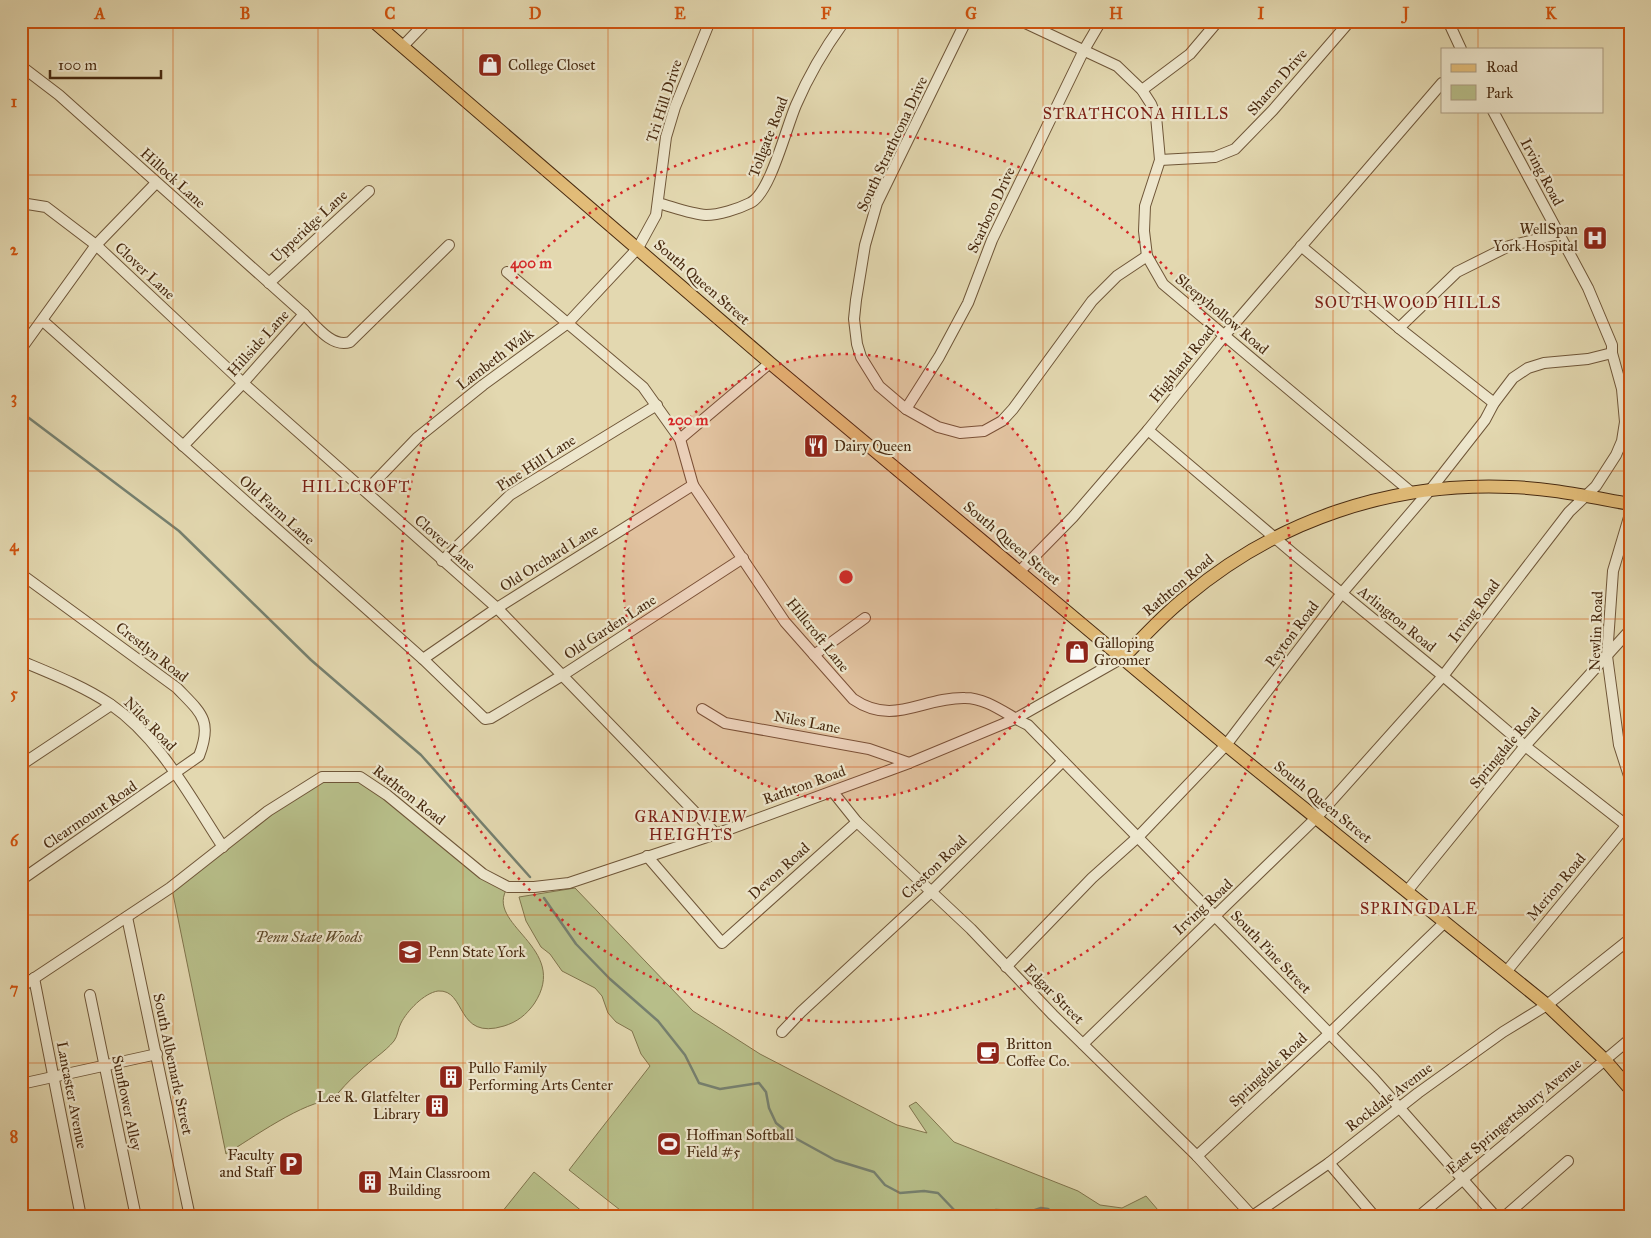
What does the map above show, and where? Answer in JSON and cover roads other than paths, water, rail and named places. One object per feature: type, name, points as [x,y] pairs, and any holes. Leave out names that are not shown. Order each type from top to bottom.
[{"type":"main road","name":"South Queen Street","points":[[373,21],[770,362],[1124,657],[1226,745],[1408,890],[1547,1005],[1606,1060],[1630,1089]]},
{"type":"main road","name":"Rathton Road","points":[[1124,657],[1162,617],[1237,559],[1313,519],[1361,502],[1431,489],[1472,486],[1512,487],[1585,496],[1630,504]]},
{"type":"street","points":[[403,46],[427,21]]},
{"type":"street","name":"Tri Hill Drive","points":[[638,248],[656,215],[666,136],[694,58],[710,21]]},
{"type":"street","name":"South Strathcona Drive","points":[[966,21],[877,203],[865,244],[854,319],[857,344],[861,357],[879,386],[906,410],[932,425],[960,433],[984,431],[1002,421],[1014,410],[1092,300],[1117,276],[1147,256]]},
{"type":"street","name":"Sleepyhollow Road","points":[[1021,21],[1117,66],[1142,90],[1156,116],[1160,160],[1145,206],[1144,231],[1147,256],[1163,284],[1411,492]]},
{"type":"street","name":"Scarboro Drive","points":[[906,410],[939,357],[968,303],[992,240],[1084,50],[1100,21]]},
{"type":"street","points":[[1142,90],[1190,54],[1218,21]]},
{"type":"street","name":"Sharon Drive","points":[[1160,160],[1215,157],[1235,149],[1268,116],[1350,21]]},
{"type":"street","points":[[1448,21],[1461,48]]},
{"type":"street","name":"Tollgate Road","points":[[658,203],[706,214],[751,203],[762,194],[771,177],[774,162],[796,104],[830,41],[843,23]]},
{"type":"street","name":"Hillock Lane","points":[[21,66],[59,94],[304,314]]},
{"type":"street","name":"Highland Road","points":[[1020,571],[1073,518],[1148,430],[1224,336],[1441,83]]},
{"type":"street","name":"Irving Road","points":[[1083,1044],[1317,817],[1444,676],[1568,512],[1596,486],[1616,455],[1622,441],[1625,422],[1622,388],[1612,353],[1612,345],[1603,321],[1559,234],[1494,112]]},
{"type":"street","points":[[21,349],[96,245],[156,183]]},
{"type":"street","name":"Upperidge Lane","points":[[269,283],[369,191]]},
{"type":"street","name":"Clover Lane","points":[[21,203],[46,207],[96,245],[243,383],[497,608],[716,834]]},
{"type":"street","points":[[1399,328],[1457,272],[1509,246],[1559,234]]},
{"type":"street","name":"Hillside Lane","points":[[182,446],[243,383],[304,314],[334,342],[344,344],[350,342],[449,245]]},
{"type":"street","points":[[1301,246],[1399,328],[1494,403]]},
{"type":"street","name":"Lambeth Walk","points":[[366,491],[417,438],[483,385],[568,323],[638,248]]},
{"type":"street","name":"Hillcroft Lane","points":[[507,272],[643,387],[680,439],[693,485],[785,622],[853,699],[865,707],[881,712],[901,711],[965,698],[986,702],[1015,719]]},
{"type":"street","name":"Old Farm Lane","points":[[43,321],[423,659],[485,719],[491,718]]},
{"type":"street","name":"Peyton Road","points":[[1006,967],[1092,878],[1139,836],[1226,745],[1342,593],[1431,489],[1485,420],[1494,403],[1513,378],[1528,368],[1544,363],[1588,359],[1612,353]]},
{"type":"street","points":[[680,439],[770,362]]},
{"type":"street","name":"Pine Hill Lane","points":[[442,561],[510,495],[657,405]]},
{"type":"street","name":"Arlington Road","points":[[1148,430],[1444,676],[1525,746],[1629,825]]},
{"type":"street","name":"Old Orchard Lane","points":[[423,659],[497,608],[693,485]]},
{"type":"street","name":"Newlin Road","points":[[1630,514],[1614,572],[1607,656],[1611,704],[1619,744],[1630,779]]},
{"type":"street","name":"Old Garden Lane","points":[[491,718],[563,675],[743,558]]},
{"type":"street","name":"Crestlyn Road","points":[[21,574],[161,675],[199,711],[206,729],[199,756],[175,775]]},
{"type":"street","points":[[814,655],[865,618]]},
{"type":"street","name":"Springdale Road","points":[[1408,890],[1525,746],[1630,630]]},
{"type":"street","name":"Rathton Road","points":[[21,987],[170,888],[287,798],[322,777],[360,777],[387,795],[483,874],[508,887],[534,887],[569,883],[716,834],[908,763],[1015,719],[1124,657]]},
{"type":"street","name":"Niles Road","points":[[21,661],[70,682],[111,705],[154,745],[223,847]]},
{"type":"street","points":[[21,765],[111,705]]},
{"type":"street","name":"Niles Lane","points":[[702,709],[725,723],[869,749],[908,763]]},
{"type":"street","name":"South Pine Street","points":[[1015,719],[1028,725],[1139,836],[1400,1107],[1496,1217]]},
{"type":"street","name":"Creston Road","points":[[782,1032],[800,1012],[931,892],[1063,761]]},
{"type":"street","name":"Clearmount Road","points":[[21,880],[175,775]]},
{"type":"street","name":"Edgar Street","points":[[833,792],[857,822],[971,929],[1006,967],[1197,1156],[1252,1216]]},
{"type":"street","name":"Devon Road","points":[[647,856],[722,943],[857,822]]},
{"type":"street","name":"Merion Road","points":[[1506,972],[1629,825]]},
{"type":"street","name":"South Albemarle Street","points":[[126,917],[157,1054],[190,1217]]},
{"type":"street","name":"Springdale Road","points":[[1197,1156],[1330,1034],[1445,922]]},
{"type":"street","name":"Rockdale Avenue","points":[[1252,1216],[1329,1163],[1400,1107],[1503,1032],[1547,1005],[1630,939]]},
{"type":"street","name":"Lancaster Avenue","points":[[34,978],[81,1217]]},
{"type":"street","name":"Sunflower Alley","points":[[90,995],[136,1217]]},
{"type":"street","name":"East Springettsbury Avenue","points":[[1418,1217],[1462,1178],[1630,1039]]},
{"type":"street","points":[[21,1084],[157,1054]]},
{"type":"street","points":[[1504,1217],[1568,1161]]},
{"type":"street","points":[[1329,1163],[1375,1217]]},
{"type":"waterway","points":[[21,412],[179,531],[311,660],[421,755],[530,877]]},
{"type":"waterway","points":[[544,898],[576,944],[610,979],[658,1021],[685,1055],[699,1083],[720,1089],[759,1083],[766,1092],[769,1108],[776,1123],[795,1138],[835,1160],[874,1172],[885,1185],[900,1193],[924,1191],[938,1193],[958,1214],[971,1216],[996,1210],[1029,1212],[1041,1208],[1048,1209],[1058,1217]]},
{"type":"place","name":"College Closet","points":[[490,65]]},
{"type":"place","name":"WellSpan York Hospital","points":[[1595,238]]},
{"type":"place","name":"Dairy Queen","points":[[816,446]]},
{"type":"place","name":"Galloping Groomer","points":[[1077,652]]},
{"type":"place","name":"Penn State York","points":[[410,952]]},
{"type":"place","name":"Britton Coffee Co.","points":[[988,1053]]},
{"type":"place","name":"Pullo Family Performing Arts Center","points":[[451,1077]]},
{"type":"place","name":"Lee R. Glatfelter Library","points":[[437,1106]]},
{"type":"place","name":"Hoffman Softball Field #5","points":[[669,1144]]},
{"type":"place","name":"Faculty and Staff","points":[[291,1164]]},
{"type":"place","name":"Main Classroom Building","points":[[370,1182]]},
{"type":"district","name":"STRATHCONA HILLS","points":[[1136,113]]},
{"type":"district","name":"SOUTH WOOD HILLS","points":[[1408,302]]},
{"type":"district","name":"HILLCROFT","points":[[356,486]]},
{"type":"district","name":"GRANDVIEW HEIGHTS","points":[[691,825]]},
{"type":"district","name":"SPRINGDALE","points":[[1419,908]]},
{"type":"park label","name":"Penn State Woods","points":[[309,937]]}]
